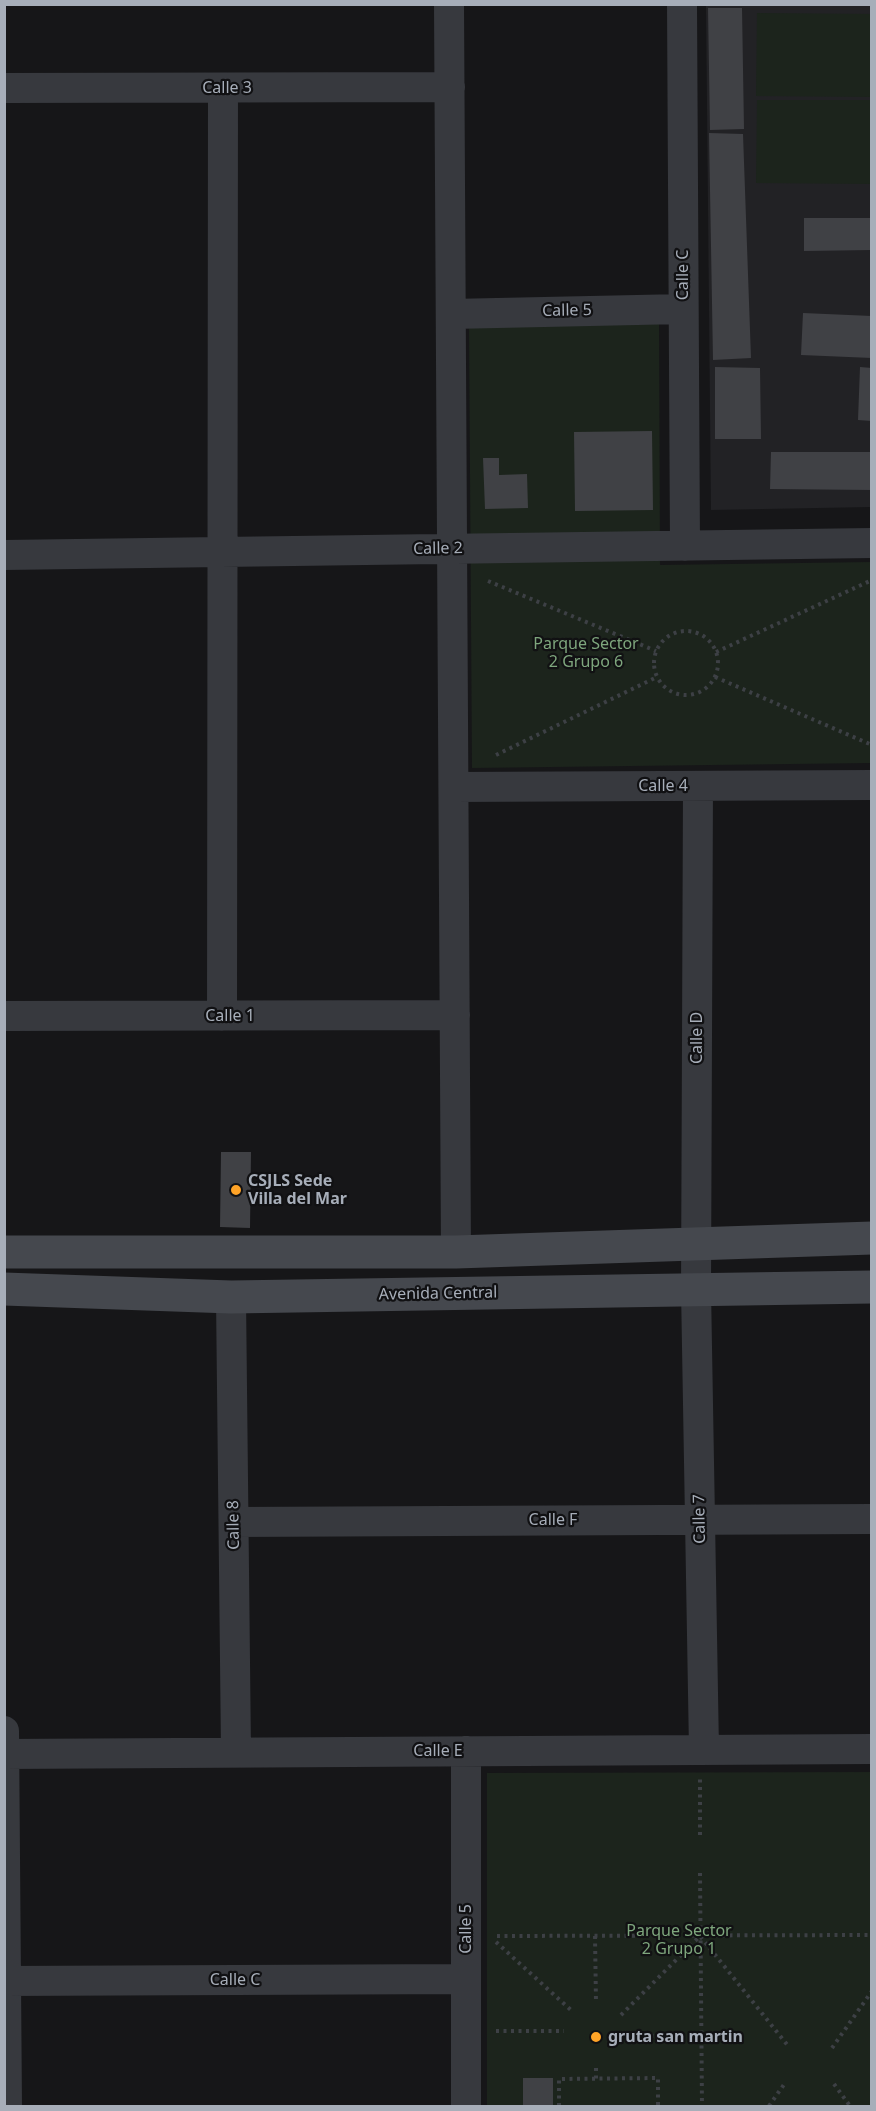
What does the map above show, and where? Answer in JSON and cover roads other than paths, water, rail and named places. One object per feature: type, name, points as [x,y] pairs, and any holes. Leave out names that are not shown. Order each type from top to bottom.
[{"type":"street","points":[[449,4],[456,1252]]},
{"type":"street","name":"Calle C","points":[[682,4],[685,546]]},
{"type":"street","name":"Calle 3","points":[[4,88],[450,87]]},
{"type":"street","points":[[222,1016],[223,88]]},
{"type":"street","name":"Calle 5","points":[[451,314],[683,309]]},
{"type":"street","name":"Calle 2","points":[[4,555],[222,552],[452,557],[685,546],[872,543]]},
{"type":"street","name":"Calle 4","points":[[454,787],[872,785]]},
{"type":"street","name":"Calle D","points":[[696,1289],[698,786]]},
{"type":"street","name":"Calle 1","points":[[4,1016],[455,1015]]},
{"type":"street","points":[[4,1252],[456,1252],[872,1238]]},
{"type":"street","name":"Avenida Central","points":[[4,1289],[231,1297],[872,1287]]},
{"type":"street","name":"Calle 7","points":[[696,1289],[702,1750]]},
{"type":"street","name":"Calle 8","points":[[231,1297],[236,1752]]},
{"type":"street","name":"Calle F","points":[[234,1522],[872,1519]]},
{"type":"street","points":[[4,1731],[7,2106]]},
{"type":"street","name":"Calle E","points":[[5,1754],[872,1749]]},
{"type":"street","name":"Calle 5","points":[[466,1751],[466,2106]]},
{"type":"street","name":"Calle C","points":[[5,1981],[466,1979]]},
{"type":"place","name":"CSJLS Sede Villa del Mar","points":[[236,1190]]},
{"type":"place","name":"gruta san martin","points":[[596,2037]]},
{"type":"park label","name":"Parque Sector 2 Grupo 6","points":[[586,653]]},
{"type":"park label","name":"Parque Sector 2 Grupo 1","points":[[679,1940]]}]
